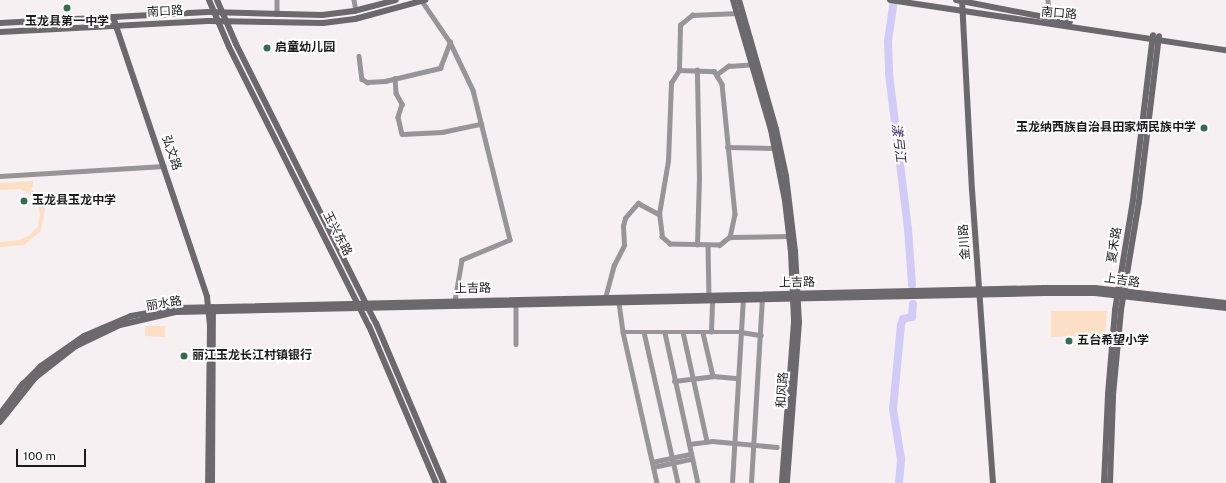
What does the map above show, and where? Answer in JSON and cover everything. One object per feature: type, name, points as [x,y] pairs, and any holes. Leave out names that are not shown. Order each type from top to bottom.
[{"type":"main road","name":"玉兴东路","points":[[209,0],[217,21],[360,305],[436,483]]},
{"type":"main road","name":"玉兴东路","points":[[218,0],[226,21],[368,305],[444,483]]},
{"type":"main road","name":"南口路","points":[[0,23],[214,12],[322,15],[356,10],[396,0]]},
{"type":"main road","name":"南口路","points":[[0,32],[217,21],[333,23],[379,14],[424,0]]},
{"type":"main road","points":[[733,0],[754,64],[775,148],[789,236],[795,297]]},
{"type":"main road","points":[[739,0],[758,60],[781,151],[793,226],[795,297]]},
{"type":"main road","name":"南口路","points":[[890,0],[1226,46]]},
{"type":"main road","name":"南口路","points":[[960,0],[1226,50]]},
{"type":"main road","name":"金川路","points":[[960,0],[963,11],[993,483]]},
{"type":"main road","name":"弘文路","points":[[113,17],[211,308],[212,483]]},
{"type":"main road","name":"夏禾路","points":[[1104,483],[1108,394],[1156,37]]},
{"type":"main road","name":"上吉路","points":[[368,305],[455,301],[605,298],[795,297],[1095,288],[1121,294],[1226,308]]},
{"type":"main road","name":"上吉路","points":[[1121,294],[1226,302]]},
{"type":"main road","name":"夏禾路","points":[[1110,483],[1121,294]]},
{"type":"main road","name":"上吉路","points":[[368,305],[516,305],[619,303],[710,298],[762,300],[795,297]]},
{"type":"main road","name":"和风路","points":[[782,483],[795,297]]},
{"type":"main road","name":"和风路","points":[[787,483],[795,297]]},
{"type":"main road","name":"丽水路","points":[[0,414],[23,384],[41,366],[94,330],[142,313],[176,308],[368,305]]},
{"type":"main road","name":"弘文路","points":[[208,483],[211,308]]},
{"type":"main road","name":"丽水路","points":[[0,422],[18,397],[40,374],[96,334],[154,316],[211,308]]},
{"type":"street","points":[[277,0],[277,14]]},
{"type":"street","points":[[354,0],[356,10]]},
{"type":"street","points":[[424,0],[450,42],[473,90],[510,240],[462,260],[455,301]]},
{"type":"street","points":[[1048,0],[1049,17]]},
{"type":"street","points":[[679,70],[714,71],[722,84],[727,147],[735,214],[730,237],[723,244],[673,245],[662,237],[659,214],[668,161],[671,83],[679,70],[680,25],[692,15],[738,13]]},
{"type":"street","points":[[359,56],[365,81],[372,82],[440,68],[450,42]]},
{"type":"street","points":[[716,74],[728,66],[754,64]]},
{"type":"street","points":[[696,245],[699,179],[697,70]]},
{"type":"street","points":[[395,78],[396,93],[402,104],[398,117],[402,134],[442,132],[481,124]]},
{"type":"street","points":[[727,147],[775,148]]},
{"type":"street","points":[[0,176],[164,166]]},
{"type":"street","points":[[605,298],[614,265],[624,245],[623,226],[625,218],[638,203],[659,214]]},
{"type":"street","points":[[730,237],[789,236]]},
{"type":"street","points":[[708,245],[712,332]]},
{"type":"street","points":[[732,483],[743,300]]},
{"type":"street","points":[[751,483],[762,300]]},
{"type":"street","points":[[619,303],[623,332],[657,483]]},
{"type":"street","points":[[516,305],[516,344]]},
{"type":"street","points":[[623,332],[742,332],[761,335]]},
{"type":"street","points":[[644,332],[678,483]]},
{"type":"street","points":[[683,332],[707,441]]},
{"type":"street","points":[[703,332],[713,376]]},
{"type":"street","points":[[665,333],[674,381],[698,483]]},
{"type":"street","points":[[674,381],[713,376],[738,378]]},
{"type":"street","points":[[688,444],[707,441],[734,442],[777,447]]},
{"type":"street","points":[[653,464],[691,457]]},
{"type":"shaded area","points":[[33,181],[33,187],[30,188],[40,197],[45,209],[41,231],[24,245],[0,247],[0,242],[19,240],[30,235],[38,226],[40,214],[37,202],[31,195],[20,189],[0,190],[0,183]]},
{"type":"shaded area","points":[[1051,311],[1107,311],[1105,335],[1051,337]]},
{"type":"shaded area","points":[[145,326],[165,326],[165,337],[145,336]]},
{"type":"waterway","name":"漾弓江","points":[[894,0],[888,41],[889,74],[908,229],[912,285]]},
{"type":"waterway","name":"漾弓江","points":[[899,483],[901,459],[893,409],[901,325],[903,319],[912,317],[913,304]]},
{"type":"place","name":"玉龙县第一中学","points":[[67,8]]},
{"type":"place","name":"启童幼儿园","points":[[267,48]]},
{"type":"place","name":"玉龙纳西族自治县田家炳民族中学","points":[[1204,128]]},
{"type":"place","name":"玉龙县玉龙中学","points":[[24,201]]},
{"type":"place","name":"五台希望小学","points":[[1069,341]]},
{"type":"place","name":"丽江玉龙长江村镇银行","points":[[184,356]]}]
